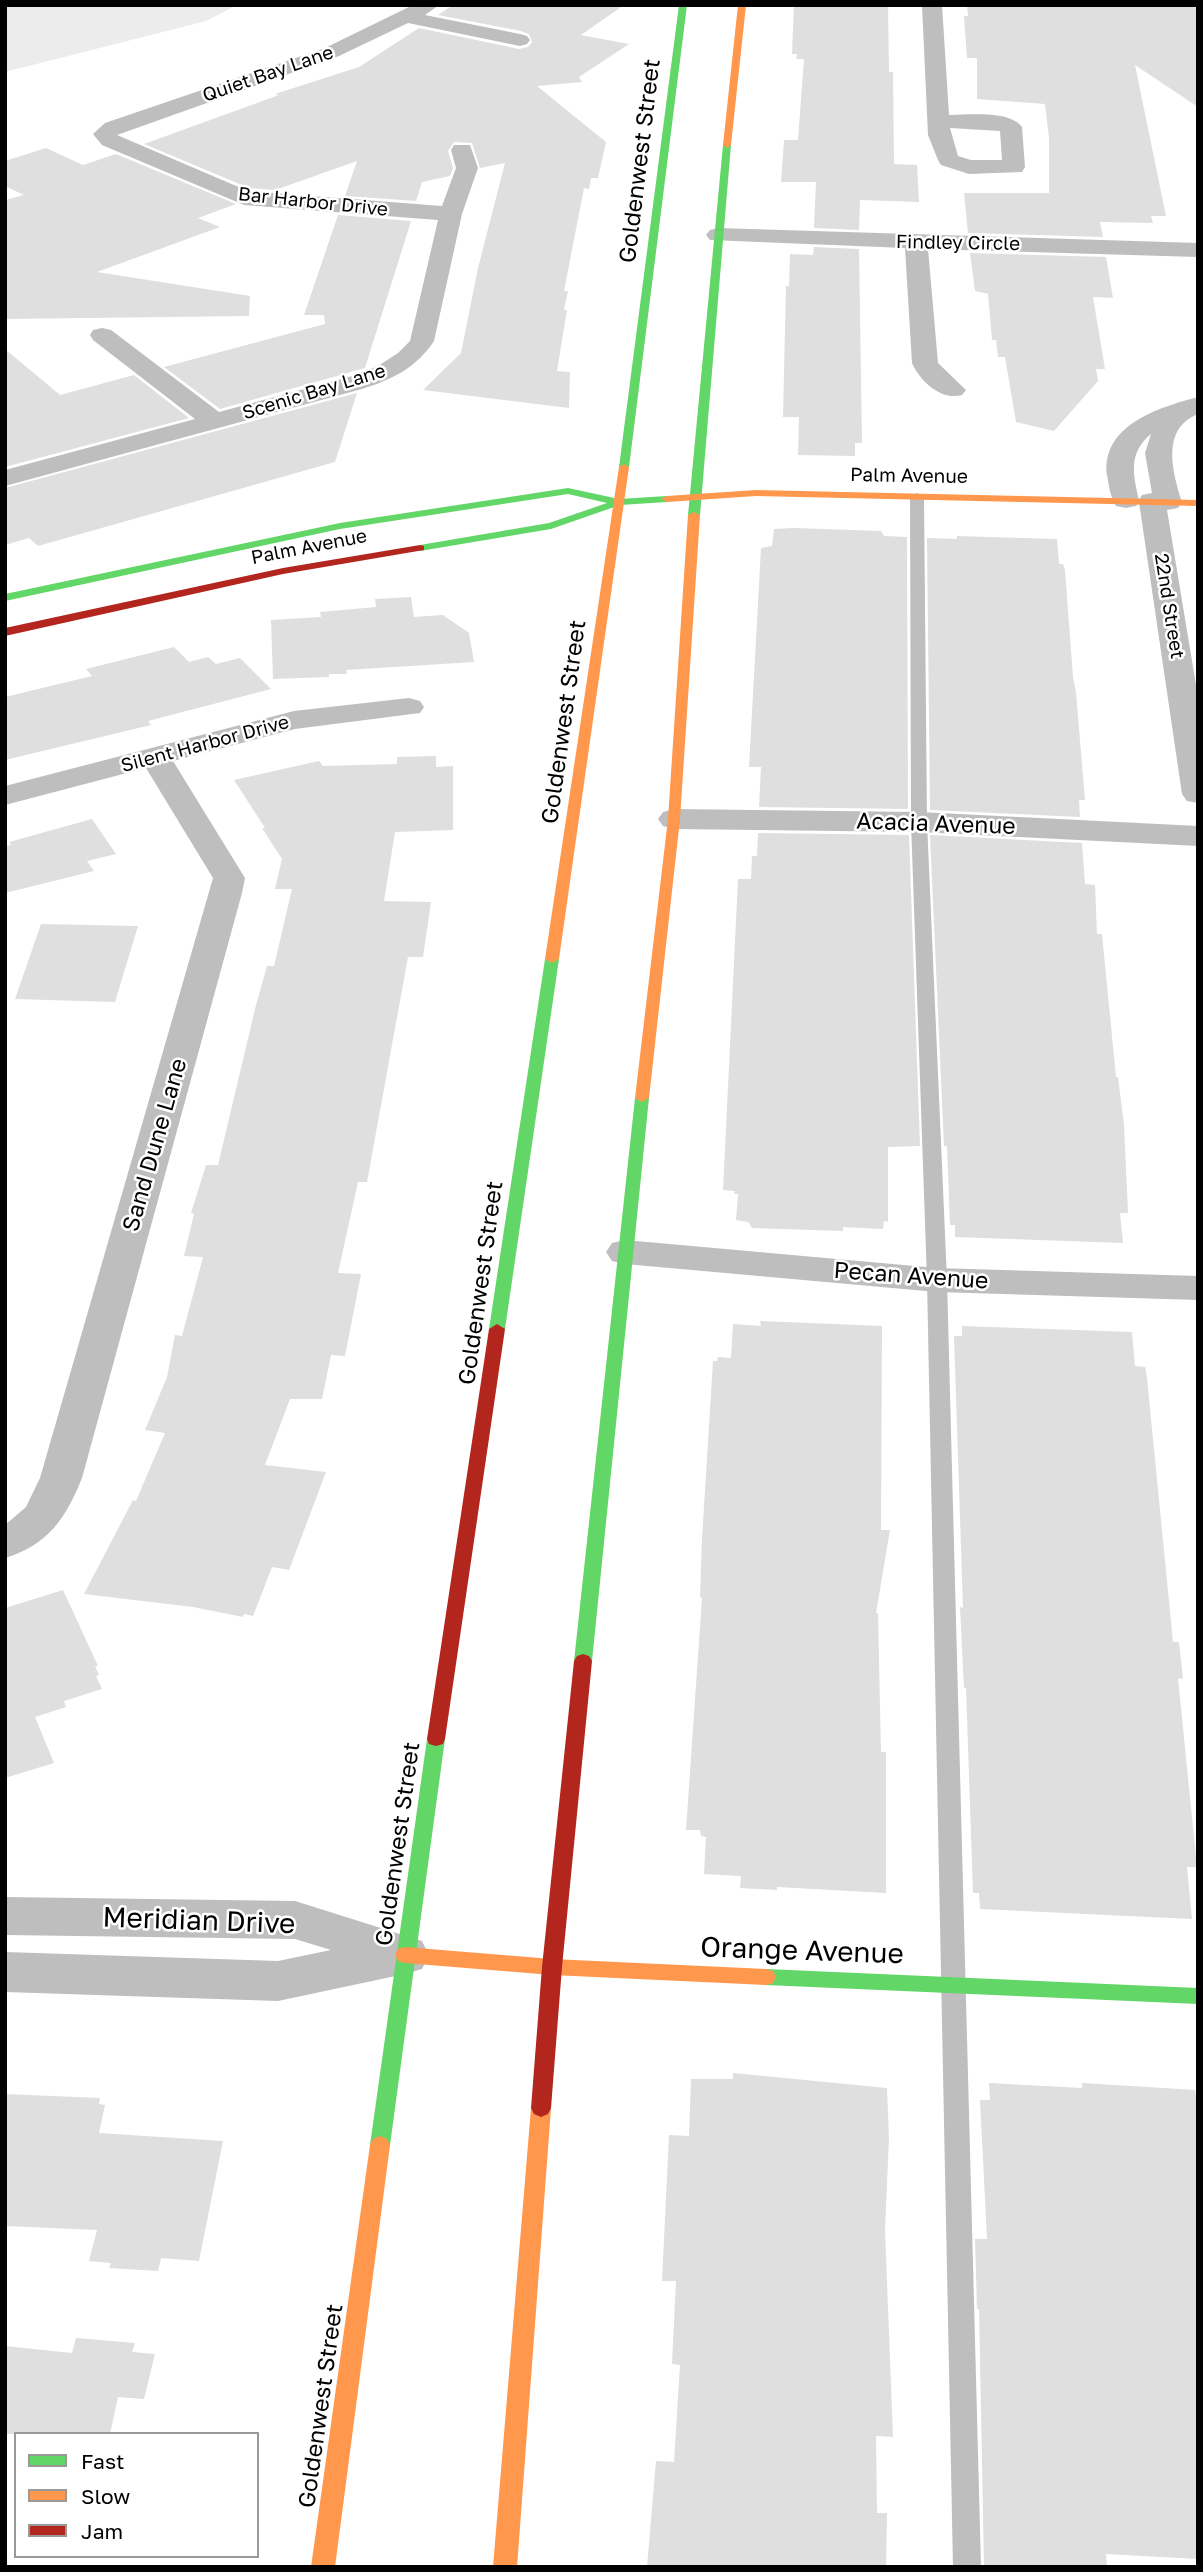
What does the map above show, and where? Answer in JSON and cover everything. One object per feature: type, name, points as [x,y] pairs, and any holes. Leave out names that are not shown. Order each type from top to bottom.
[{"type":"main road","name":"Goldenwest Street","points":[[323,2567],[405,1955],[619,502],[683,5]]},
{"type":"main road","points":[[505,2567],[552,1967],[625,1252],[674,818],[695,499],[718,235],[742,5]]},
{"type":"main road","name":"Palm Avenue","points":[[5,598],[340,526],[568,491],[619,502],[755,493],[1198,503]]},
{"type":"main road","name":"Palm Avenue","points":[[5,632],[283,571],[551,526],[619,502]]},
{"type":"main road","name":"Orange Avenue","points":[[405,1955],[552,1967],[1198,1996]]},
{"type":"street","name":"Quiet Bay Lane","points":[[104,134],[113,128],[332,52],[429,5]]},
{"type":"street","points":[[932,5],[939,121]]},
{"type":"street","points":[[407,17],[520,40]]},
{"type":"street","name":"Bar Harbor Drive","points":[[104,134],[110,140],[244,198],[451,214]]},
{"type":"street","name":"Scenic Bay Lane","points":[[5,478],[372,377],[414,355],[422,341],[451,214],[467,168],[462,150]]},
{"type":"street","name":"Findley Circle","points":[[718,235],[1198,250]]},
{"type":"street","points":[[916,243],[925,363],[929,372],[953,390]]},
{"type":"street","points":[[102,335],[215,422]]},
{"type":"street","points":[[1149,501],[1120,464],[1123,448],[1139,430],[1190,408]]},
{"type":"street","points":[[1149,501],[1157,452],[1163,436],[1190,408]]},
{"type":"street","points":[[1123,448],[1157,452]]},
{"type":"street","name":"22nd Street","points":[[1149,501],[1198,793]]},
{"type":"street","name":"Silent Harbor Drive","points":[[5,796],[294,720],[409,707]]},
{"type":"street","name":"Sand Dune Lane","points":[[14,1539],[49,1510],[61,1478],[229,878],[155,757]]},
{"type":"street","name":"Acacia Avenue","points":[[674,818],[919,822],[1198,835]]},
{"type":"street","name":"Pecan Avenue","points":[[625,1252],[937,1280],[1198,1288]]},
{"type":"street","name":"Meridian Drive","points":[[5,1916],[295,1920],[405,1955]]},
{"type":"street","points":[[5,1972],[278,1981],[405,1955]]},
{"type":"lane","points":[[918,497],[919,822],[937,1280],[967,2567]]},
{"type":"shaded area","points":[[5,5],[237,5],[206,21],[5,72]]},
{"type":"building","points":[[453,5],[624,5],[581,35],[629,44],[579,77],[582,82],[537,86],[606,142],[598,178],[591,178],[589,189],[584,188],[564,291],[568,291],[564,310],[567,310],[557,371],[570,372],[569,408],[423,390],[461,353],[478,268],[505,163],[480,168],[472,143],[454,142],[448,151],[453,168],[450,176],[422,182],[416,201],[345,196],[357,161],[275,190],[249,188],[144,144],[279,95],[275,94],[359,67],[419,28],[519,49],[528,47],[532,42],[529,34],[521,31],[438,15]]},
{"type":"building","points":[[794,5],[888,5],[889,72],[893,72],[894,164],[917,165],[919,202],[860,200],[859,230],[814,228],[816,182],[781,182],[784,140],[798,140],[804,59],[796,59],[797,54],[792,54]]},
{"type":"building","points":[[967,5],[1198,5],[1198,107],[1135,65],[1166,216],[1151,216],[1153,223],[1100,222],[1103,237],[968,233],[964,193],[1049,193],[1049,138],[1045,104],[977,99],[977,58],[967,58],[964,16],[968,16]]},
{"type":"building","points":[[46,148],[83,165],[116,154],[236,204],[198,218],[220,227],[97,272],[250,296],[249,316],[5,319],[5,200],[24,195],[5,186],[5,161]]},
{"type":"building","points":[[338,215],[411,221],[365,368],[220,409],[164,367],[325,324],[324,315],[304,315]]},
{"type":"building","points":[[814,247],[859,249],[862,443],[855,443],[855,456],[798,455],[799,417],[783,417],[786,286],[789,286],[790,254],[813,255]]},
{"type":"building","points":[[970,253],[1106,257],[1113,298],[1093,297],[1105,369],[1096,369],[1098,381],[1054,431],[1016,422],[1005,357],[998,357],[996,340],[992,340],[988,294],[975,291]]},
{"type":"building","points":[[5,349],[60,395],[134,375],[189,418],[5,467]]},
{"type":"building","points":[[357,393],[335,462],[38,546],[29,538],[5,545],[5,488]]},
{"type":"building","points":[[774,529],[881,531],[884,536],[907,537],[908,809],[759,807],[761,767],[749,767],[761,548],[772,546]]},
{"type":"building","points":[[957,536],[1057,539],[1059,564],[1063,564],[1065,570],[1085,800],[1079,800],[1080,817],[930,810],[927,538],[957,539]]},
{"type":"building","points":[[411,597],[414,617],[443,615],[469,633],[474,662],[346,670],[347,674],[329,674],[329,677],[273,679],[271,620],[321,617],[320,612],[376,607],[375,599]]},
{"type":"building","points":[[174,647],[189,662],[208,657],[216,664],[240,658],[271,689],[148,721],[151,725],[5,760],[5,697],[92,676],[86,669]]},
{"type":"building","points":[[436,756],[436,767],[453,766],[453,830],[395,832],[384,901],[431,902],[423,957],[408,957],[367,1182],[358,1182],[338,1273],[361,1274],[345,1356],[331,1355],[322,1399],[290,1399],[265,1465],[326,1472],[289,1570],[272,1567],[253,1616],[244,1614],[243,1617],[193,1607],[84,1594],[133,1500],[136,1501],[165,1433],[145,1430],[167,1377],[175,1335],[182,1336],[203,1257],[184,1256],[194,1214],[191,1213],[206,1165],[218,1165],[256,1005],[267,966],[274,966],[292,889],[275,889],[282,859],[234,780],[319,761],[323,766],[397,764],[397,757]]},
{"type":"building","points":[[92,819],[116,854],[87,861],[94,871],[5,893],[5,846],[11,845],[9,842]]},
{"type":"building","points":[[758,833],[909,835],[920,1146],[888,1147],[888,1222],[884,1221],[883,1229],[843,1227],[843,1231],[752,1228],[748,1222],[736,1220],[738,1194],[734,1194],[735,1191],[723,1190],[738,879],[751,879],[752,856],[757,856]]},
{"type":"building","points":[[930,835],[1082,843],[1085,884],[1095,885],[1097,934],[1102,934],[1116,1077],[1124,1125],[1128,1213],[1120,1213],[1123,1243],[955,1237],[955,1225],[950,1225],[947,1146],[944,1146]]},
{"type":"building","points":[[41,924],[138,926],[115,1002],[15,999]]},
{"type":"building","points":[[760,1321],[882,1326],[881,1530],[890,1530],[876,1613],[881,1752],[886,1752],[886,1893],[777,1887],[777,1890],[740,1888],[741,1876],[704,1874],[706,1837],[701,1836],[700,1830],[686,1830],[702,1598],[702,1539],[713,1361],[717,1361],[718,1357],[731,1358],[733,1324],[761,1326]]},
{"type":"building","points":[[962,1326],[1132,1332],[1135,1366],[1145,1367],[1147,1378],[1173,1642],[1179,1642],[1183,1679],[1178,1678],[1197,1867],[1187,1867],[1192,1919],[980,1909],[979,1893],[973,1893],[966,1688],[960,1607],[963,1608],[954,1336],[962,1336]]},
{"type":"building","points":[[63,1590],[98,1666],[95,1666],[99,1675],[96,1676],[102,1689],[64,1701],[66,1707],[35,1717],[54,1763],[5,1778],[5,1608]]},
{"type":"building","points":[[733,2073],[887,2088],[889,2138],[885,2230],[893,2437],[876,2436],[877,2513],[887,2513],[886,2567],[647,2567],[656,2461],[674,2462],[680,2365],[672,2364],[676,2281],[662,2281],[669,2135],[689,2136],[691,2079],[733,2079]]},
{"type":"building","points":[[989,2083],[1082,2088],[1082,2083],[1195,2090],[1198,2113],[1198,2559],[1106,2554],[1107,2567],[984,2567],[975,2239],[987,2239],[980,2100],[990,2100]]},
{"type":"building","points":[[5,2094],[100,2098],[99,2104],[105,2105],[99,2133],[223,2141],[199,2261],[161,2258],[158,2271],[109,2268],[111,2263],[89,2261],[97,2230],[5,2226]]},
{"type":"building","points":[[76,2338],[135,2343],[132,2352],[155,2354],[144,2399],[118,2397],[110,2432],[5,2434],[5,2346],[72,2353]]},
{"type":"traffic: fast","points":[[624,467],[683,5]]},
{"type":"traffic: fast","points":[[694,515],[727,145]]},
{"type":"traffic: fast","points":[[5,598],[340,526],[568,491],[619,502],[667,499]]},
{"type":"traffic: fast","points":[[420,548],[551,526],[619,502]]},
{"type":"traffic: fast","points":[[497,1329],[552,959]]},
{"type":"traffic: fast","points":[[583,1661],[642,1098]]},
{"type":"traffic: fast","points":[[380,2145],[436,1739]]},
{"type":"traffic: fast","points":[[766,1977],[1198,1996]]},
{"type":"traffic: slow","points":[[727,145],[742,5]]},
{"type":"traffic: slow","points":[[552,959],[624,467]]},
{"type":"traffic: slow","points":[[667,499],[756,493],[1198,503]]},
{"type":"traffic: slow","points":[[642,1098],[674,819],[694,515]]},
{"type":"traffic: slow","points":[[405,1955],[552,1967],[766,1977]]},
{"type":"traffic: slow","points":[[505,2567],[541,2108]]},
{"type":"traffic: slow","points":[[323,2567],[380,2145]]},
{"type":"traffic: jam","points":[[5,632],[283,571],[420,548]]},
{"type":"traffic: jam","points":[[436,1739],[497,1329]]},
{"type":"traffic: jam","points":[[541,2108],[552,1967],[583,1661]]}]
